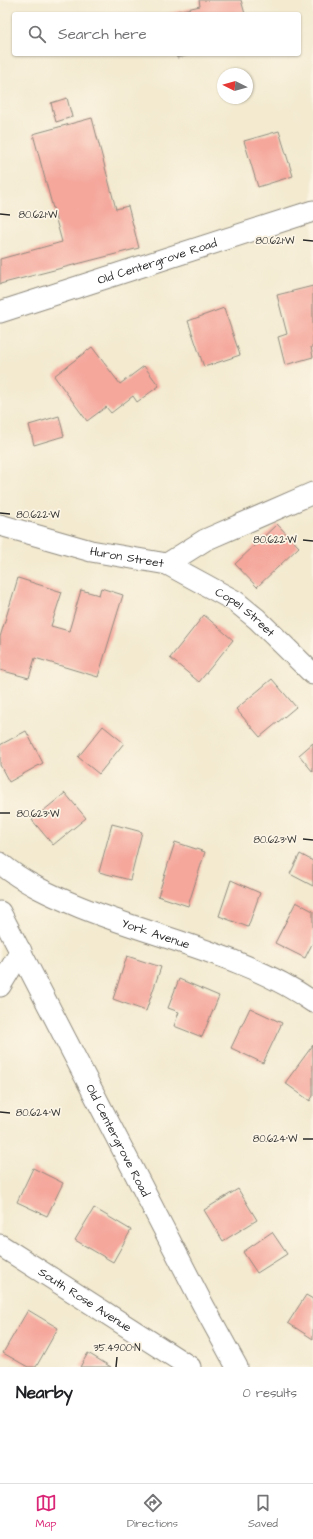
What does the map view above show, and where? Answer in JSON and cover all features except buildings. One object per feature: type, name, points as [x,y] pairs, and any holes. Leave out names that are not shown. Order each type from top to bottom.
[{"type":"street","name":"Old Centergrove Road","points":[[0,312],[313,211]]},
{"type":"street","name":"Huron Street","points":[[0,525],[91,551],[167,564],[205,540],[313,493]]},
{"type":"street","name":"Copel Street","points":[[167,564],[235,601],[257,619],[313,674]]},
{"type":"street","name":"York Avenue","points":[[0,863],[32,885],[58,898],[107,918],[238,963],[300,992],[313,1002]]},
{"type":"street","name":"Old Centergrove Road","points":[[0,912],[202,1303],[237,1367]]},
{"type":"street","points":[[0,986],[21,951]]},
{"type":"street","name":"South Rose Avenue","points":[[0,1246],[190,1367]]}]
